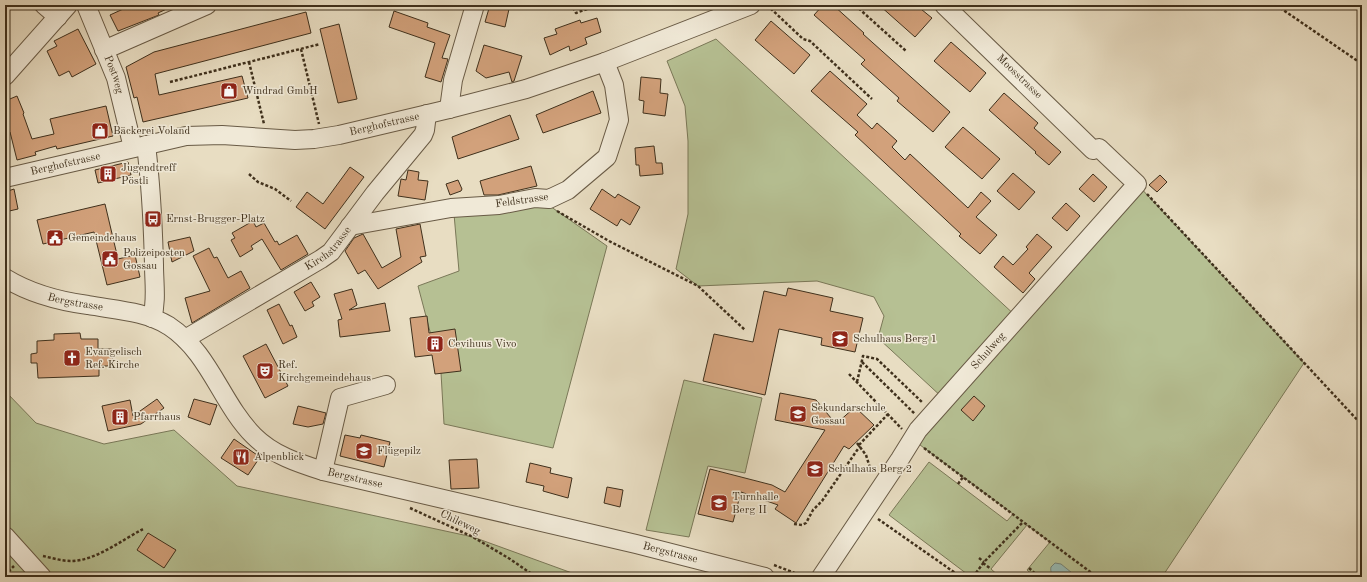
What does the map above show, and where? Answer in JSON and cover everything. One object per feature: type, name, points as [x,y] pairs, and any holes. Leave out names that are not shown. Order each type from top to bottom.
[{"type":"street","points":[[5,76],[63,11],[44,5]]},
{"type":"street","name":"Postweg","points":[[86,5],[119,89],[139,146]]},
{"type":"street","points":[[104,50],[207,5]]},
{"type":"street","points":[[449,109],[453,80],[475,5]]},
{"type":"street","name":"Berghofstrasse","points":[[5,178],[173,138],[199,135],[295,140],[322,138],[449,109],[526,89],[605,62],[711,12],[751,5]]},
{"type":"street","name":"Moosstrasse","points":[[944,5],[1092,150],[1099,148],[1138,184]]},
{"type":"street","name":"Feldstrasse","points":[[350,226],[451,208],[499,205],[535,198],[549,199],[568,190],[607,157],[619,120],[614,86],[605,62]]},
{"type":"street","name":"Kirchstrasse","points":[[185,339],[331,252],[375,193],[422,135],[425,130],[427,114]]},
{"type":"street","points":[[139,146],[150,179],[155,297],[152,318]]},
{"type":"street","name":"Schulweg","points":[[821,577],[928,417],[1138,184]]},
{"type":"street","name":"Bergstrasse","points":[[5,278],[24,288],[56,300],[132,312],[168,325],[185,339],[199,354],[237,415],[254,436],[276,453],[306,466],[636,544],[770,571]]},
{"type":"street","points":[[323,471],[340,398],[386,385]]},
{"type":"street","points":[[5,536],[42,577]]},
{"type":"path","points":[[569,5],[574,7],[576,13],[598,5]]},
{"type":"path","points":[[634,5],[635,9],[646,6]]},
{"type":"path","points":[[767,5],[803,39],[810,41],[872,100]]},
{"type":"path","points":[[855,5],[906,51]]},
{"type":"path","points":[[1276,5],[1362,64]]},
{"type":"path","points":[[170,82],[320,44]]},
{"type":"path","points":[[301,49],[322,138]]},
{"type":"path","points":[[249,62],[267,139]]},
{"type":"path","points":[[249,174],[258,182],[275,188],[291,201]]},
{"type":"path","points":[[1138,184],[1362,425]]},
{"type":"path","points":[[549,199],[554,209],[609,241],[698,286],[745,330]]},
{"type":"path","points":[[857,382],[863,356],[877,359],[928,417]]},
{"type":"path","points":[[862,362],[928,417]]},
{"type":"path","points":[[849,374],[912,439],[1097,577]]},
{"type":"path","points":[[794,524],[802,525],[806,523],[813,510],[822,501],[859,443],[888,414]]},
{"type":"path","points":[[859,443],[869,461],[878,492]]},
{"type":"path","points":[[958,484],[964,477]]},
{"type":"path","name":"Chileweg","points":[[406,506],[473,537],[510,559],[536,577]]},
{"type":"path","points":[[866,510],[961,577]]},
{"type":"path","points":[[973,577],[984,563],[1023,522]]},
{"type":"path","points":[[24,557],[34,554],[66,561],[82,560],[101,552],[143,529]]},
{"type":"path","points":[[979,558],[991,569]]},
{"type":"path","points":[[1029,568],[1039,577]]},
{"type":"path","points":[[770,571],[805,577]]},
{"type":"green space","points":[[716,39],[1017,317],[1137,184],[1304,363],[1162,577],[1035,577],[1027,570],[1050,542],[1027,525],[991,569],[1000,577],[967,577],[967,574],[889,515],[929,462],[1007,521],[1013,514],[912,439],[944,399],[878,338],[884,316],[874,297],[817,281],[698,286],[676,269],[688,214],[688,141],[685,106],[667,61]]},
{"type":"green space","points":[[547,204],[607,246],[553,448],[444,424],[441,373],[418,286],[459,271],[454,214]]},
{"type":"green space","points":[[684,380],[762,398],[745,473],[708,466],[689,537],[646,530]]},
{"type":"green space","points":[[5,391],[36,423],[104,444],[174,430],[237,486],[473,537],[583,577],[5,577]]},
{"type":"water","points":[[1055,563],[1061,564],[1077,577],[1056,577],[1052,574],[1051,570],[1051,567]]},
{"type":"building","points":[[132,5],[175,5],[158,13],[159,15],[118,31],[110,15]]},
{"type":"building","points":[[490,5],[503,5],[503,8],[509,9],[505,27],[485,22]]},
{"type":"building","points":[[823,5],[833,5],[950,112],[933,132],[897,101],[899,98],[861,64],[865,60],[814,15]]},
{"type":"building","points":[[879,5],[916,5],[932,18],[915,37]]},
{"type":"building","points":[[394,11],[428,23],[427,27],[450,35],[442,58],[448,59],[441,82],[425,77],[435,43],[389,27]]},
{"type":"building","points":[[306,12],[311,33],[155,74],[159,95],[242,76],[248,98],[143,122],[137,97],[134,98],[126,67],[154,52]]},
{"type":"building","points":[[597,18],[601,32],[585,38],[587,44],[570,51],[569,46],[550,55],[544,38],[557,34],[555,29],[580,20],[581,23]]},
{"type":"building","points":[[771,21],[810,55],[794,74],[755,40]]},
{"type":"building","points":[[339,24],[357,99],[338,103],[320,29]]},
{"type":"building","points":[[78,29],[96,64],[72,77],[69,71],[59,76],[47,51],[57,46],[54,41]]},
{"type":"building","points":[[951,42],[986,73],[970,92],[934,61]]},
{"type":"building","points":[[484,45],[522,56],[514,81],[512,82],[509,72],[486,78],[476,71]]},
{"type":"building","points":[[830,71],[867,104],[857,115],[872,129],[877,123],[897,141],[892,147],[905,160],[910,154],[968,208],[981,192],[991,201],[976,217],[997,235],[980,254],[959,236],[961,234],[855,135],[858,132],[811,91]]},
{"type":"building","points":[[641,77],[661,79],[660,93],[668,94],[665,116],[643,113],[644,101],[639,100]]},
{"type":"building","points":[[593,91],[601,113],[543,133],[536,115]]},
{"type":"building","points":[[1004,93],[1038,123],[1034,128],[1061,152],[1049,165],[989,110]]},
{"type":"building","points":[[17,96],[32,139],[54,134],[50,119],[106,106],[113,136],[57,149],[56,146],[35,152],[36,155],[17,160],[10,132],[5,135],[5,101]]},
{"type":"building","points":[[510,115],[519,139],[458,159],[452,137]]},
{"type":"building","points":[[963,127],[1000,159],[982,179],[945,147]]},
{"type":"building","points":[[654,146],[656,163],[662,163],[663,174],[640,176],[639,165],[636,165],[635,148]]},
{"type":"building","name":"Jugendtreff Pöstli","points":[[128,162],[131,175],[98,183],[95,170]]},
{"type":"building","points":[[531,166],[537,186],[498,195],[484,195],[480,181]]},
{"type":"building","points":[[350,167],[364,177],[325,229],[296,207],[307,192],[323,204]]},
{"type":"building","points":[[408,170],[419,172],[418,180],[428,181],[425,200],[398,196],[401,179],[406,180]]},
{"type":"building","points":[[1013,173],[1035,192],[1019,210],[997,191]]},
{"type":"building","points":[[1093,174],[1107,187],[1094,202],[1079,189]]},
{"type":"building","points":[[1160,175],[1167,182],[1157,192],[1149,185]]},
{"type":"building","points":[[458,180],[462,189],[461,191],[450,195],[446,184]]},
{"type":"building","points":[[14,189],[18,209],[5,212],[5,192]]},
{"type":"building","points":[[602,189],[615,198],[618,194],[640,207],[630,225],[621,219],[617,226],[590,209]]},
{"type":"building","points":[[1066,203],[1080,216],[1067,231],[1052,218]]},
{"type":"building","name":"Gemeindehaus","points":[[105,204],[118,259],[135,255],[140,277],[107,285],[94,232],[43,244],[37,220]]},
{"type":"building","points":[[253,221],[256,227],[264,223],[275,242],[277,241],[279,245],[297,235],[308,254],[281,270],[262,239],[251,246],[253,249],[240,257],[231,240],[235,238],[232,233]]},
{"type":"building","points":[[420,224],[426,256],[420,257],[422,262],[378,289],[365,270],[358,274],[345,251],[354,238],[363,234],[382,268],[401,257],[396,229]]},
{"type":"building","points":[[1037,234],[1052,247],[1029,273],[1035,279],[1023,293],[994,267],[1003,256],[1013,265],[1028,249],[1026,247]]},
{"type":"building","points":[[190,237],[194,251],[172,262],[168,242]]},
{"type":"building","points":[[209,248],[214,258],[217,257],[228,278],[241,271],[250,288],[192,323],[185,298],[210,291],[193,256]]},
{"type":"building","points":[[311,282],[320,297],[312,302],[314,306],[305,311],[294,292]]},
{"type":"building","name":"Schulhaus Berg 1","points":[[788,288],[833,298],[830,311],[863,318],[855,352],[821,345],[822,338],[779,329],[765,395],[703,381],[714,334],[753,342],[764,291],[786,296]]},
{"type":"building","points":[[352,289],[357,305],[349,310],[385,303],[390,331],[340,337],[338,320],[342,319],[334,294]]},
{"type":"building","points":[[279,304],[290,326],[292,325],[297,337],[283,344],[267,310]]},
{"type":"building","name":"Cevihuus Vivo","points":[[427,316],[429,333],[455,329],[461,371],[435,374],[432,355],[415,357],[410,318]]},
{"type":"building","name":"Evangelisch Ref. Kirche","points":[[80,333],[81,339],[98,339],[98,349],[112,349],[113,366],[99,366],[99,376],[38,378],[37,363],[31,363],[31,354],[37,353],[37,341],[54,340],[54,334]]},
{"type":"building","name":"Ref. Kirchgemeindehaus","points":[[266,344],[288,386],[265,398],[243,356]]},
{"type":"building","points":[[780,393],[816,400],[836,424],[855,407],[874,425],[849,449],[844,446],[796,523],[775,509],[778,505],[741,492],[733,522],[698,514],[710,469],[772,485],[785,492],[825,430],[775,420]]},
{"type":"building","points":[[974,396],[985,406],[973,421],[961,410]]},
{"type":"building","name":"Pfarrhaus","points":[[157,399],[164,408],[141,424],[108,431],[102,406],[130,400],[133,416]]},
{"type":"building","points":[[194,399],[217,405],[210,425],[188,417]]},
{"type":"building","points":[[298,406],[326,413],[323,424],[308,427],[293,424]]},
{"type":"building","name":"Flügepilz","points":[[345,435],[360,438],[361,435],[390,442],[384,467],[340,456]]},
{"type":"building","name":"Alpenblick","points":[[234,439],[260,457],[248,475],[221,458]]},
{"type":"building","points":[[477,459],[479,488],[451,489],[449,460]]},
{"type":"building","points":[[530,463],[551,468],[550,473],[572,478],[568,498],[543,491],[544,486],[526,482]]},
{"type":"building","points":[[607,487],[623,490],[620,507],[604,503]]},
{"type":"building","points":[[148,533],[176,550],[164,568],[137,550]]},
{"type":"place","name":"Windrad GmbH","points":[[229,91]]},
{"type":"place","name":"Bäckerei Voland","points":[[100,131]]},
{"type":"place","name":"Jugendtreff Pöstli","points":[[108,174]]},
{"type":"place","name":"Ernst-Brugger-Platz","points":[[153,219]]},
{"type":"place","name":"Gemeindehaus","points":[[55,238]]},
{"type":"place","name":"Polizeiposten Gossau","points":[[110,259]]},
{"type":"place","name":"Schulhaus Berg 1","points":[[840,339]]},
{"type":"place","name":"Cevihuus Vivo","points":[[435,344]]},
{"type":"place","name":"Evangelisch Ref. Kirche","points":[[72,358]]},
{"type":"place","name":"Ref. Kirchgemeindehaus","points":[[265,371]]},
{"type":"place","name":"Sekundarschule Gossau","points":[[798,414]]},
{"type":"place","name":"Pfarrhaus","points":[[120,417]]},
{"type":"place","name":"Flügepilz","points":[[364,451]]},
{"type":"place","name":"Alpenblick","points":[[241,457]]},
{"type":"place","name":"Schulhaus Berg 2","points":[[815,469]]},
{"type":"place","name":"Turnhalle Berg II","points":[[719,503]]}]
